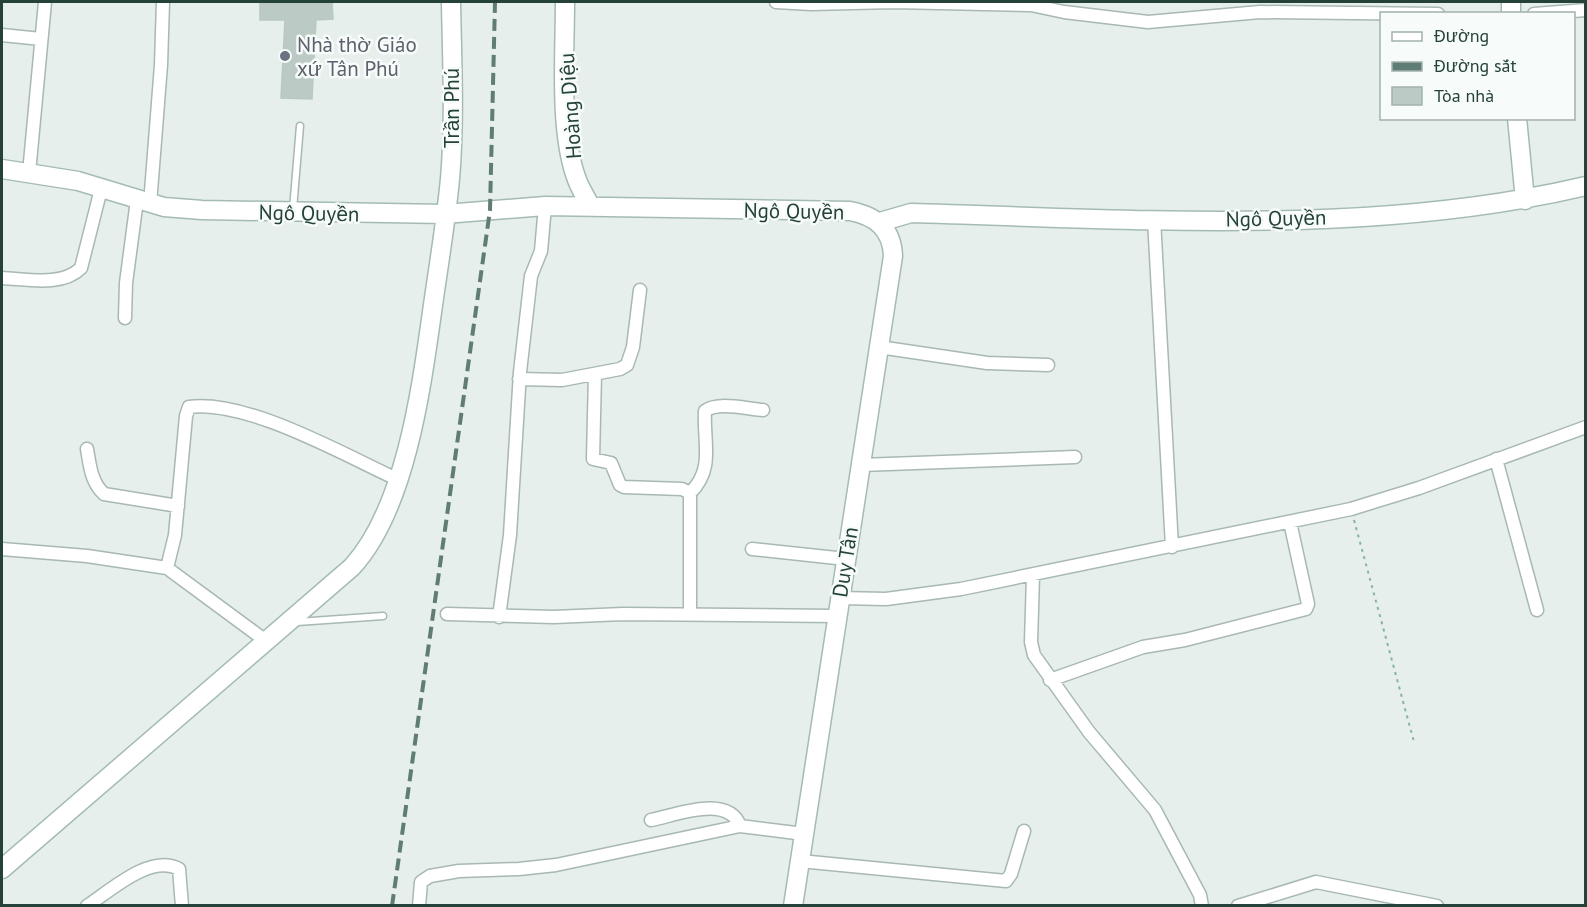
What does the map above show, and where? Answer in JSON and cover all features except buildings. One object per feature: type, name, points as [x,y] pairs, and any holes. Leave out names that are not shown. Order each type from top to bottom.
[{"type":"street","points":[[29,173],[45,2]]},
{"type":"street","points":[[125,318],[126,283],[144,202],[161,76],[163,2]]},
{"type":"street","name":"Trần Phú","points":[[2,869],[360,558],[383,519],[397,479],[418,403],[445,214],[452,134],[451,2]]},
{"type":"street","name":"Hoàng Diệu","points":[[565,2],[566,114],[570,152],[576,177],[590,206]]},
{"type":"street","points":[[776,2],[1031,5],[1065,7],[1148,22],[1260,12],[1380,13]]},
{"type":"street","points":[[1555,12],[1586,9]]},
{"type":"street","points":[[2,35],[41,39]]},
{"type":"street","points":[[1517,120],[1525,200]]},
{"type":"street","name":"Ngô Quyền","points":[[2,169],[78,181],[144,202],[202,210],[445,214],[545,206],[590,206],[850,211],[869,215],[880,222],[911,213],[1154,219],[1319,218],[1405,213],[1525,200],[1586,186]]},
{"type":"street","points":[[2,278],[64,279],[75,274],[81,268],[101,189]]},
{"type":"street","points":[[498,617],[510,535],[519,379],[531,276],[542,251],[545,206]]},
{"type":"street","points":[[1154,219],[1172,547]]},
{"type":"street","name":"Duy Tân","points":[[794,906],[893,256],[893,245],[880,222]]},
{"type":"street","points":[[519,379],[562,380],[620,369],[627,365],[633,347],[640,290]]},
{"type":"street","points":[[879,347],[987,363],[1048,364]]},
{"type":"street","points":[[595,374],[593,459],[611,463],[620,485],[624,487],[682,489],[690,493]]},
{"type":"street","points":[[167,568],[178,506],[186,416],[189,407],[199,405],[263,418],[397,479]]},
{"type":"street","points":[[690,614],[690,493],[701,482],[704,470],[705,411],[710,407],[763,410]]},
{"type":"street","points":[[447,614],[498,617],[690,614],[838,607],[920,596],[1033,576],[1351,508],[1419,488],[1585,428]]},
{"type":"street","points":[[87,449],[90,469],[96,486],[104,494],[178,506]]},
{"type":"street","points":[[861,465],[1075,458]]},
{"type":"street","points":[[1496,459],[1537,610]]},
{"type":"street","points":[[1050,680],[1143,647],[1185,640],[1306,609],[1308,604],[1290,522]]},
{"type":"street","points":[[2,549],[87,556],[167,568],[266,641]]},
{"type":"street","points":[[752,549],[846,559]]},
{"type":"street","points":[[1033,576],[1031,642],[1034,655],[1089,732],[1155,810],[1200,895],[1202,906]]},
{"type":"street","points":[[651,820],[724,809],[732,813],[740,826]]},
{"type":"street","points":[[419,906],[421,882],[430,876],[459,871],[556,865],[740,826],[804,834]]},
{"type":"street","points":[[800,861],[1006,881],[1011,873],[1024,831]]},
{"type":"street","points":[[87,906],[147,868],[159,865],[172,865],[179,869],[182,906]]},
{"type":"street","points":[[1238,906],[1316,882],[1437,906]]},
{"type":"lane","points":[[292,213],[300,126]]},
{"type":"lane","points":[[288,622],[383,616]]},
{"type":"path","points":[[1351,508],[1414,742]]},
{"type":"railway","points":[[392,906],[490,210],[495,2]]},
{"type":"place","name":"Nhà thờ Giáo xứ Tân Phú","points":[[285,56]]}]
